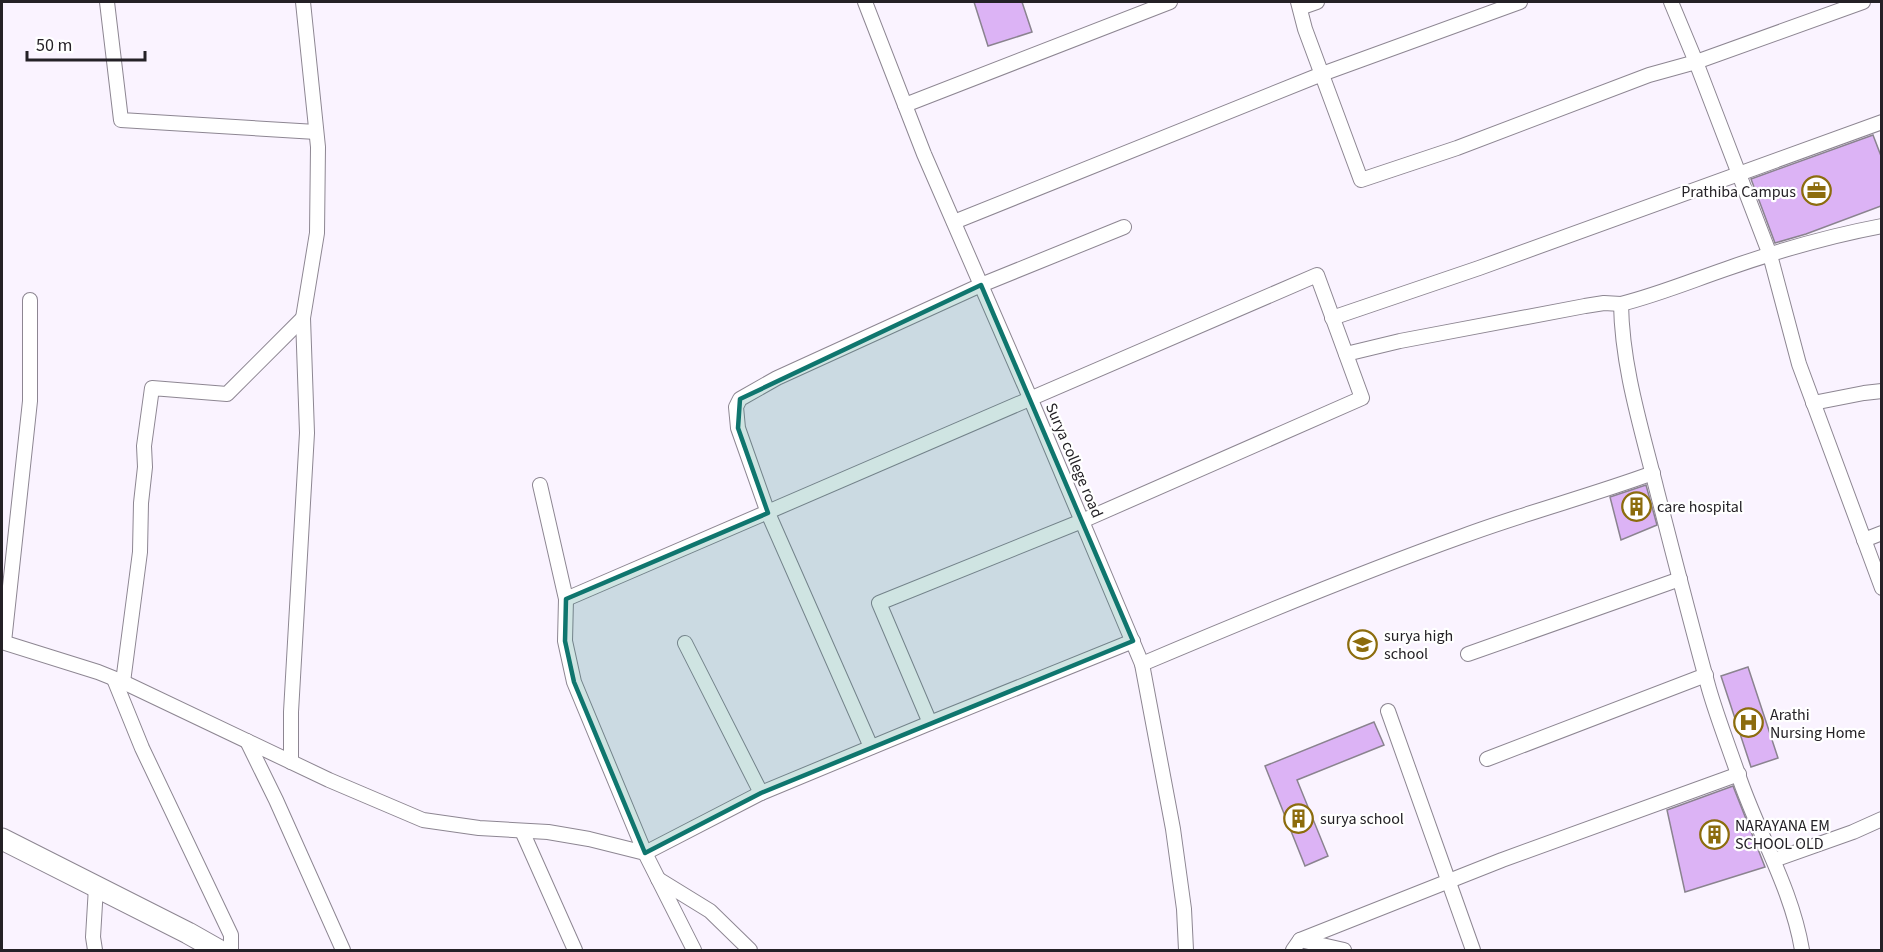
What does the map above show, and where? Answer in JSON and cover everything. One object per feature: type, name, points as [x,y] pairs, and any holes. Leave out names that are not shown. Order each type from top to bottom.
[{"type":"main road","points":[[2,839],[188,933],[218,951]]},
{"type":"street","points":[[107,2],[121,120],[316,132]]},
{"type":"street","points":[[291,762],[291,712],[307,433],[303,318],[317,232],[316,132],[303,2]]},
{"type":"street","name":"Surya college road","points":[[865,2],[924,154],[1142,664],[1174,840],[1184,909],[1186,951]]},
{"type":"street","points":[[905,105],[1170,2]]},
{"type":"street","points":[[1317,2],[1299,5],[1305,29],[1361,180],[1457,148],[1649,75],[1696,62],[1863,2]]},
{"type":"street","points":[[954,222],[1323,74],[1520,2]]},
{"type":"street","points":[[1671,2],[1770,255],[1799,364],[1881,588]]},
{"type":"street","points":[[1332,318],[1479,268],[1881,122]]},
{"type":"street","points":[[1346,354],[1400,341],[1586,306],[1604,303],[1621,304],[1840,234],[1881,226]]},
{"type":"street","points":[[871,747],[768,513],[738,428],[736,407],[740,399],[777,378],[981,285],[1124,227]]},
{"type":"street","points":[[566,599],[1317,275],[1362,398],[1082,520],[879,603],[930,723]]},
{"type":"street","points":[[30,300],[30,401],[3,642],[98,672],[291,762],[423,820],[479,828],[548,832],[645,852],[761,793],[1133,641]]},
{"type":"street","points":[[1621,304],[1621,331],[1627,365],[1706,675],[1738,774],[1774,860],[1797,925],[1802,951]]},
{"type":"street","points":[[231,951],[231,935],[142,748],[118,681],[140,552],[144,446],[152,388],[227,394],[303,318]]},
{"type":"street","points":[[1813,403],[1881,391]]},
{"type":"street","points":[[1142,664],[1352,576],[1464,535],[1608,490],[1653,473]]},
{"type":"street","points":[[540,485],[566,599],[565,641],[574,682],[645,852],[694,951]]},
{"type":"street","points":[[1864,540],[1881,534]]},
{"type":"street","points":[[1468,654],[1680,579]]},
{"type":"street","points":[[685,643],[761,793]]},
{"type":"street","points":[[1487,759],[1706,675]]},
{"type":"street","points":[[1388,711],[1473,951]]},
{"type":"street","points":[[247,741],[276,800],[343,951]]},
{"type":"street","points":[[1297,945],[1502,860],[1738,774]]},
{"type":"street","points":[[1774,860],[1853,832],[1881,819]]},
{"type":"street","points":[[522,831],[575,951]]},
{"type":"street","points":[[658,879],[710,911],[750,951]]},
{"type":"street","points":[[95,951],[93,937],[96,886]]},
{"type":"street","points":[[1297,945],[1344,951]]},
{"type":"highlighted area","points":[[981,285],[1133,641],[761,793],[645,853],[574,682],[565,641],[566,599],[768,513],[738,428],[740,399]]},
{"type":"building","points":[[974,2],[1022,2],[1032,32],[988,46]]},
{"type":"building","name":"Prathiba Campus","points":[[1873,135],[1881,156],[1881,206],[1775,243],[1751,179]]},
{"type":"building","name":"care hospital","points":[[1646,485],[1657,525],[1621,540],[1610,497]]},
{"type":"building","points":[[1748,667],[1778,758],[1751,767],[1721,676]]},
{"type":"building","name":"surya school","points":[[1374,722],[1384,745],[1297,780],[1328,856],[1305,866],[1265,766]]},
{"type":"building","name":"NARAYANA EM SCHOOL OLD","points":[[1733,786],[1765,867],[1685,892],[1667,810]]},
{"type":"place","name":"Prathiba Campus","points":[[1817,191]]},
{"type":"place","name":"care hospital","points":[[1636,506]]},
{"type":"place","name":"surya high school","points":[[1363,644]]},
{"type":"place","name":"Arathi Nursing Home","points":[[1749,723]]},
{"type":"place","name":"surya school","points":[[1299,818]]},
{"type":"place","name":"NARAYANA EM SCHOOL OLD","points":[[1714,834]]}]
